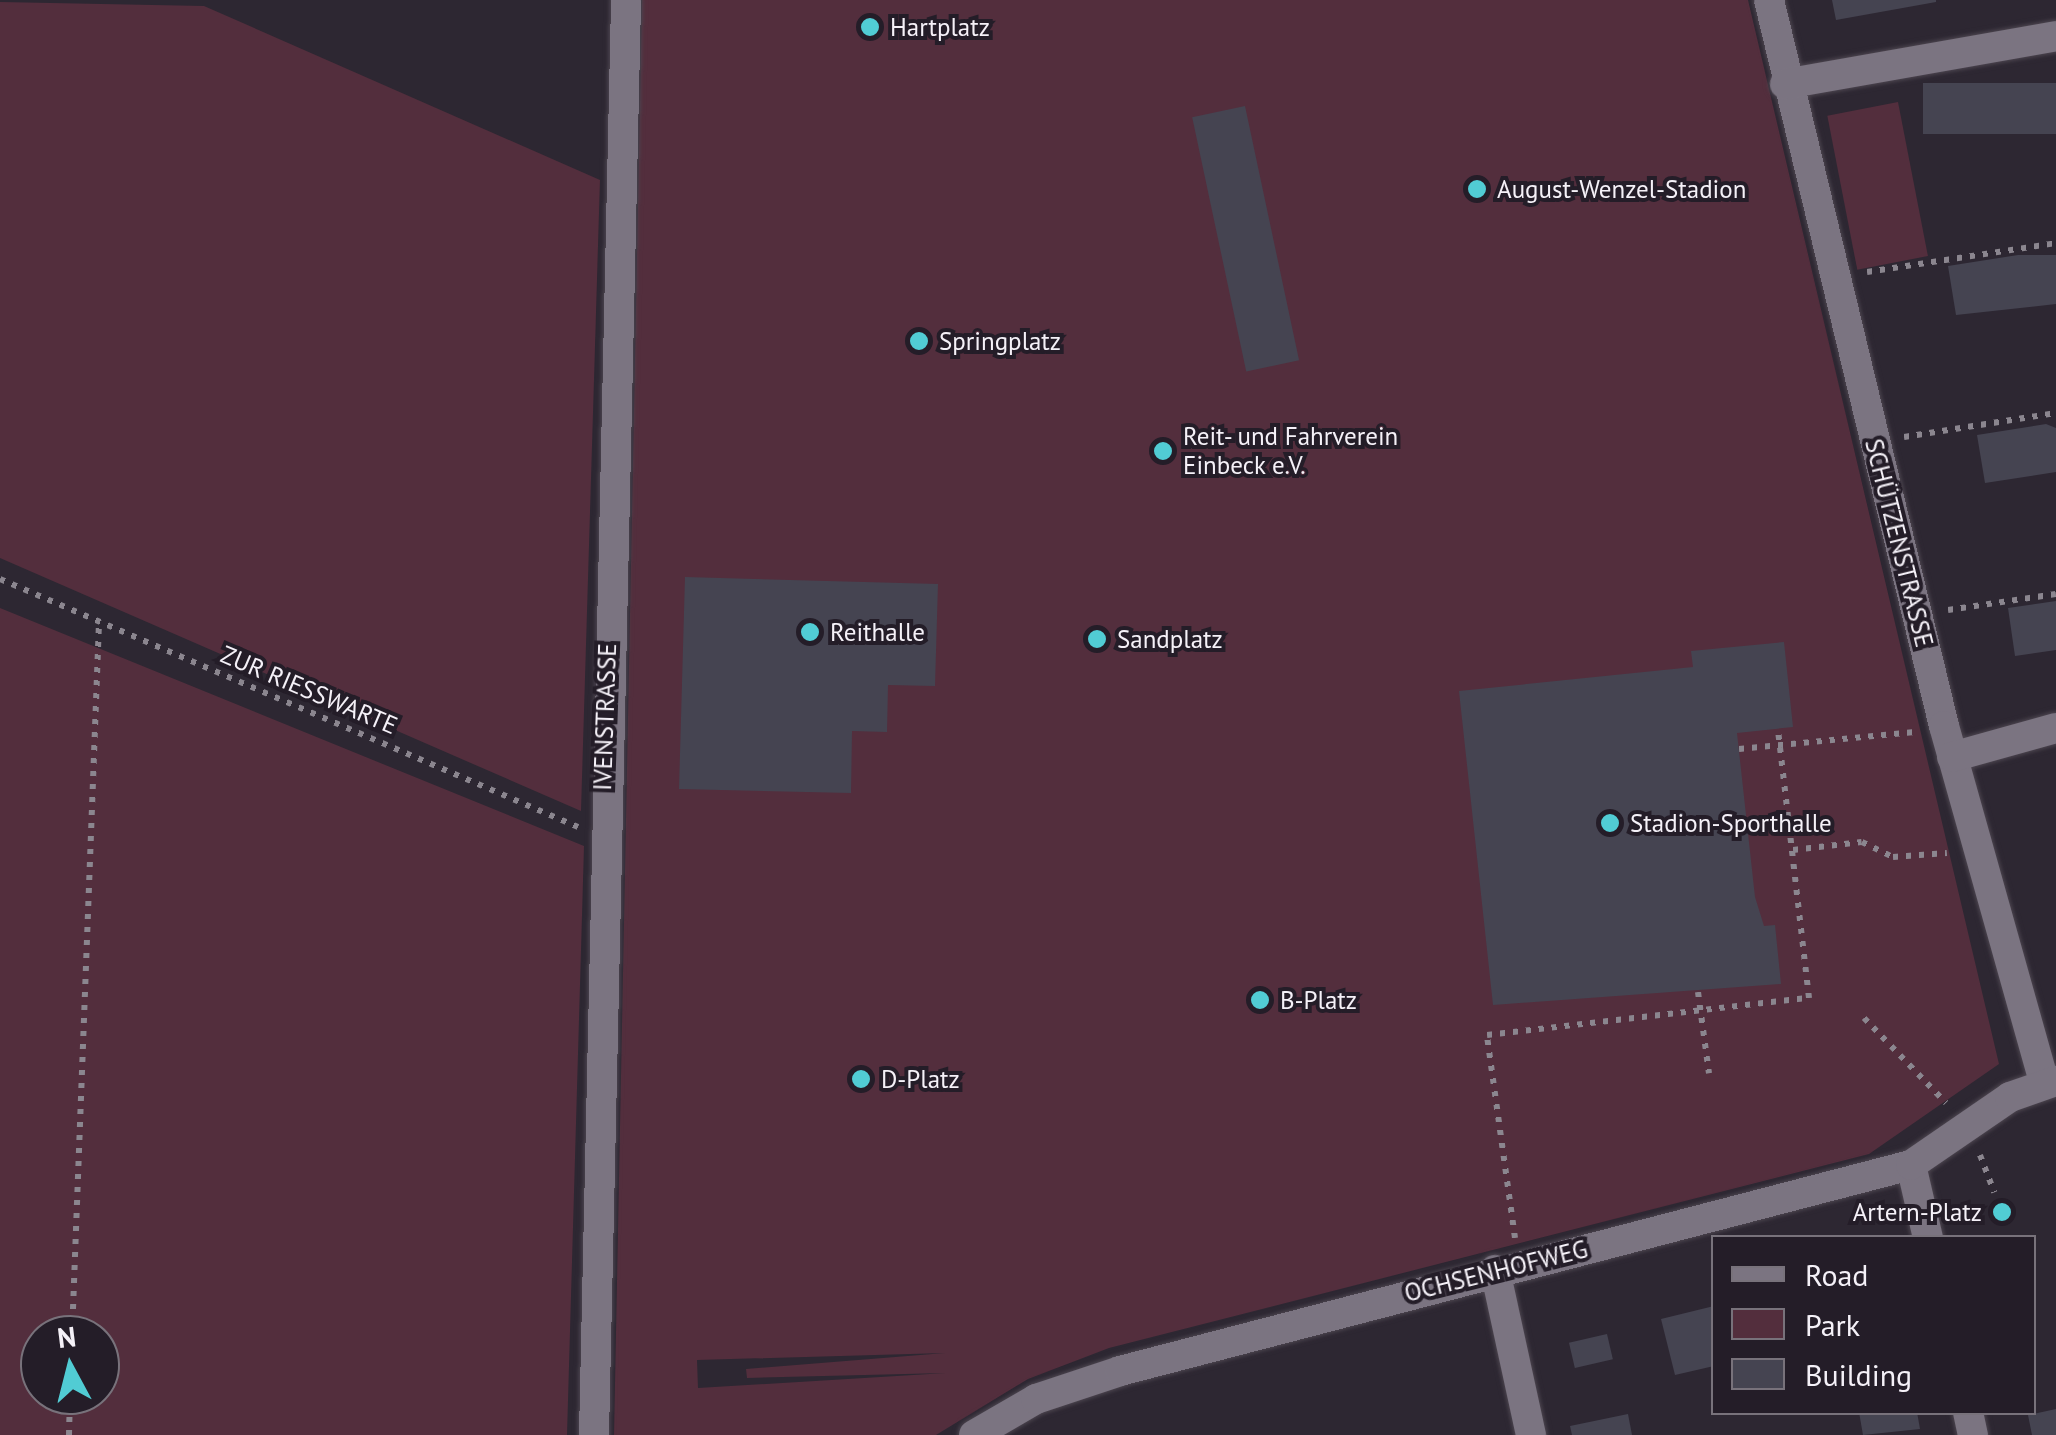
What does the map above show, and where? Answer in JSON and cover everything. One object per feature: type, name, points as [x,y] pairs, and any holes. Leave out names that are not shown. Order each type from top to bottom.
[{"type":"street","name":"IVENSTRASSE","points":[[594,1435],[602,838],[626,0]]},
{"type":"street","name":"SCHÜTZENSTRASSE","points":[[1769,0],[1831,278],[1952,757],[2050,1081],[2010,1097]]},
{"type":"street","points":[[1785,84],[2056,36]]},
{"type":"street","points":[[1952,757],[2056,728]]},
{"type":"street","name":"OCHSENHOFWEG","points":[[974,1435],[1036,1399],[1120,1371],[1507,1267],[1911,1165],[2010,1097]]},
{"type":"street","points":[[1911,1165],[1927,1235]]},
{"type":"street","points":[[1507,1267],[1530,1435]]},
{"type":"path","points":[[1831,278],[2056,243]]},
{"type":"path","points":[[1874,442],[2056,413]]},
{"type":"path","name":"ZUR RIESSWARTE","points":[[0,579],[602,838]]},
{"type":"path","points":[[1917,615],[2056,594]]},
{"type":"path","points":[[73,1315],[98,621]]},
{"type":"path","points":[[1738,749],[1944,726]]},
{"type":"path","points":[[1507,1267],[1487,1036],[1809,998],[1778,729]]},
{"type":"path","points":[[1793,850],[1862,842],[1893,857],[1978,851]]},
{"type":"path","points":[[1698,992],[1709,1073]]},
{"type":"path","points":[[1864,1018],[1922,1070],[1966,1129],[1994,1192]]},
{"type":"green space","points":[[642,0],[1748,0],[1999,1064],[1869,1154],[1109,1348],[1028,1379],[936,1435],[614,1435]],"holes":[[[945,1353],[746,1369],[747,1378],[946,1373],[698,1388],[697,1360]]]},
{"type":"green space","points":[[0,2],[204,6],[600,180],[581,811],[0,558]]},
{"type":"green space","points":[[1898,102],[1928,256],[1857,270],[1827,116]]},
{"type":"green space","points":[[0,608],[584,846],[567,1435],[0,1435]]},
{"type":"building","points":[[1832,0],[1936,0],[1936,2],[1836,20]]},
{"type":"building","points":[[1923,83],[2056,83],[2056,134],[1923,134]]},
{"type":"building","points":[[1245,106],[1299,360],[1246,372],[1192,117]]},
{"type":"building","points":[[2018,255],[2056,255],[2056,304],[1956,315],[1948,266]]},
{"type":"building","points":[[2046,424],[2056,428],[2056,472],[1985,483],[1977,435]]},
{"type":"building","points":[[685,577],[938,584],[935,686],[888,685],[887,732],[852,731],[851,793],[679,789]]},
{"type":"building","points":[[2056,601],[2056,650],[2015,656],[2008,608]]},
{"type":"building","name":"Stadion-Sporthalle","points":[[1784,642],[1793,727],[1737,733],[1755,897],[1764,926],[1775,925],[1781,984],[1493,1005],[1459,691],[1693,667],[1691,651]]},
{"type":"building","points":[[1711,1307],[1711,1367],[1675,1375],[1661,1319]]},
{"type":"building","points":[[1607,1334],[1613,1359],[1575,1368],[1569,1343]]},
{"type":"building","points":[[2056,1409],[2056,1435],[2032,1435],[2028,1415]]},
{"type":"building","points":[[1628,1414],[1632,1435],[1572,1435],[1570,1426]]},
{"type":"building","points":[[1860,1415],[1918,1415],[1920,1429],[1863,1435]]},
{"type":"place","name":"Hartplatz","points":[[870,27]]},
{"type":"place","name":"August-Wenzel-Stadion","points":[[1477,189]]},
{"type":"place","name":"Springplatz","points":[[919,341]]},
{"type":"place","name":"Reit- und Fahrverein Einbeck e.V.","points":[[1163,451]]},
{"type":"place","name":"Reithalle","points":[[810,632]]},
{"type":"place","name":"Sandplatz","points":[[1097,639]]},
{"type":"place","name":"Stadion-Sporthalle","points":[[1610,823]]},
{"type":"place","name":"B-Platz","points":[[1260,1000]]},
{"type":"place","name":"D-Platz","points":[[861,1079]]},
{"type":"place","name":"Artern-Platz","points":[[2002,1212]]}]
